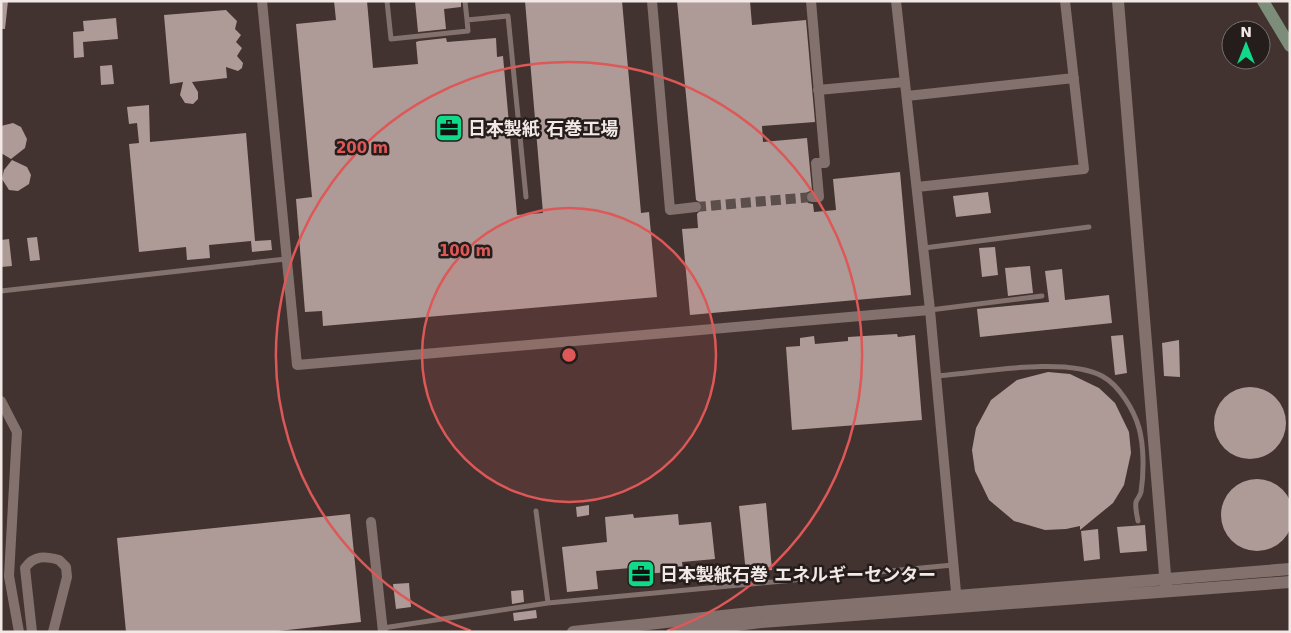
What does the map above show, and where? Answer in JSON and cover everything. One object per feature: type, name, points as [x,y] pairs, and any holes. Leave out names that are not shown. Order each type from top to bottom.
[{"type":"main road","points":[[1263,1],[1290,46]]},
{"type":"street","points":[[262,1],[297,365],[930,310]]},
{"type":"street","points":[[652,1],[670,210],[696,207]]},
{"type":"street","points":[[811,1],[825,163],[816,163],[819,196],[812,197]]},
{"type":"street","points":[[896,1],[930,310],[957,602]]},
{"type":"street","points":[[917,187],[1084,169],[1066,1]]},
{"type":"street","points":[[1118,1],[1167,592]]},
{"type":"street","points":[[907,96],[1074,78]]},
{"type":"street","points":[[818,90],[905,82]]},
{"type":"street","points":[[1,401],[17,432],[8,576],[19,632]]},
{"type":"street","points":[[371,522],[383,630]]},
{"type":"street","points":[[32,632],[25,568],[30,560],[39,557],[59,560],[66,567],[67,577],[53,632]]},
{"type":"street","points":[[678,632],[1166,578],[1290,569]]},
{"type":"street","points":[[573,632],[760,612],[1167,592],[1290,582]]},
{"type":"lane","points":[[387,1],[391,39],[468,31],[465,1]]},
{"type":"lane","points":[[467,20],[508,16],[526,197]]},
{"type":"lane","points":[[923,248],[1089,228]]},
{"type":"lane","points":[[1,291],[286,259]]},
{"type":"lane","points":[[930,310],[1042,296]]},
{"type":"lane","points":[[936,376],[1052,366],[1079,368],[1103,376],[1117,390],[1132,410],[1139,429],[1142,466],[1141,494],[1136,502],[1138,521]]},
{"type":"lane","points":[[536,511],[548,603]]},
{"type":"lane","points":[[383,630],[548,603],[953,565]]},
{"type":"building","points":[[1,1],[8,1],[5,29],[1,29]]},
{"type":"building","points":[[334,1],[367,1],[373,68],[418,64],[416,42],[419,41],[446,38],[447,42],[496,38],[497,57],[503,56],[517,215],[543,213],[525,1],[622,1],[641,213],[649,212],[657,297],[323,326],[322,311],[305,312],[296,199],[312,197],[296,24],[336,20]]},
{"type":"building","points":[[415,1],[461,1],[461,7],[444,9],[446,29],[418,32]]},
{"type":"building","points":[[677,1],[750,1],[752,25],[806,20],[815,122],[762,126],[763,142],[807,138],[812,190],[806,193],[805,197],[808,203],[813,204],[814,212],[836,210],[833,179],[900,172],[911,295],[690,315],[682,229],[698,228],[697,214],[703,207],[696,200]]},
{"type":"building","points":[[226,10],[237,21],[235,29],[241,35],[236,42],[242,48],[237,56],[243,63],[242,68],[238,71],[226,67],[227,78],[192,82],[198,92],[198,99],[193,104],[185,103],[180,95],[183,82],[170,84],[164,15]]},
{"type":"building","points":[[116,18],[118,39],[83,42],[84,57],[74,58],[73,32],[84,31],[83,21]]},
{"type":"building","points":[[112,65],[114,84],[101,85],[100,66]]},
{"type":"building","points":[[149,105],[150,142],[246,133],[255,241],[271,240],[272,250],[252,252],[251,241],[209,245],[210,258],[187,260],[186,247],[139,252],[129,144],[139,143],[137,123],[129,124],[127,107]]},
{"type":"building","points":[[13,123],[21,127],[27,139],[25,148],[11,159],[1,153],[1,126]]},
{"type":"building","points":[[12,160],[27,167],[31,175],[29,184],[18,191],[9,190],[2,179],[4,170]]},
{"type":"building","points":[[988,192],[991,213],[956,217],[953,196]]},
{"type":"building","points":[[37,237],[40,260],[30,261],[27,238]]},
{"type":"building","points":[[9,239],[12,266],[1,267],[1,240]]},
{"type":"building","points":[[995,247],[998,275],[982,277],[979,248]]},
{"type":"building","points":[[1030,266],[1033,293],[1008,296],[1005,268]]},
{"type":"building","points":[[1062,269],[1065,300],[1109,295],[1112,323],[980,337],[977,309],[1049,302],[1045,271]]},
{"type":"building","points":[[897,334],[898,337],[915,335],[922,420],[792,430],[786,347],[800,346],[800,338],[814,336],[815,344],[848,341],[848,337]]},
{"type":"building","points":[[1123,335],[1127,373],[1115,375],[1111,336]]},
{"type":"building","points":[[1179,340],[1180,377],[1164,376],[1162,343]]},
{"type":"building","points":[[1048,372],[1070,374],[1099,388],[1115,403],[1129,432],[1131,453],[1124,485],[1113,503],[1080,530],[1080,526],[1045,530],[1014,521],[989,500],[975,471],[972,450],[976,428],[991,400],[1017,380]]},
{"type":"building","points":[[1250,387],[1270,393],[1280,403],[1286,423],[1280,443],[1270,453],[1250,459],[1230,453],[1220,443],[1214,423],[1220,403],[1230,393]]},
{"type":"building","points":[[1257,479],[1277,485],[1287,495],[1293,515],[1287,535],[1277,545],[1257,551],[1237,545],[1227,535],[1221,515],[1227,495],[1237,485]]},
{"type":"building","points":[[766,503],[772,570],[746,573],[739,506]]},
{"type":"building","points":[[589,505],[589,515],[577,517],[576,507]]},
{"type":"building","points":[[350,514],[361,622],[269,632],[126,632],[117,538]]},
{"type":"building","points":[[633,514],[634,518],[678,514],[679,525],[711,522],[715,559],[682,562],[683,571],[643,574],[642,567],[596,571],[598,589],[567,592],[562,547],[607,542],[605,517]]},
{"type":"building","points":[[1145,525],[1147,551],[1120,553],[1117,527]]},
{"type":"building","points":[[1098,529],[1100,559],[1084,561],[1081,531]]},
{"type":"building","points":[[409,583],[411,607],[396,609],[393,584]]},
{"type":"building","points":[[523,590],[524,602],[512,604],[511,591]]},
{"type":"building","points":[[536,610],[537,618],[514,621],[513,613]]},
{"type":"tunnel","points":[[696,207],[812,197]]},
{"type":"place","name":"日本製紙 石巻工場","points":[[449,128]]},
{"type":"place","name":"日本製紙石巻 エネルギーセンター","points":[[641,574]]}]
